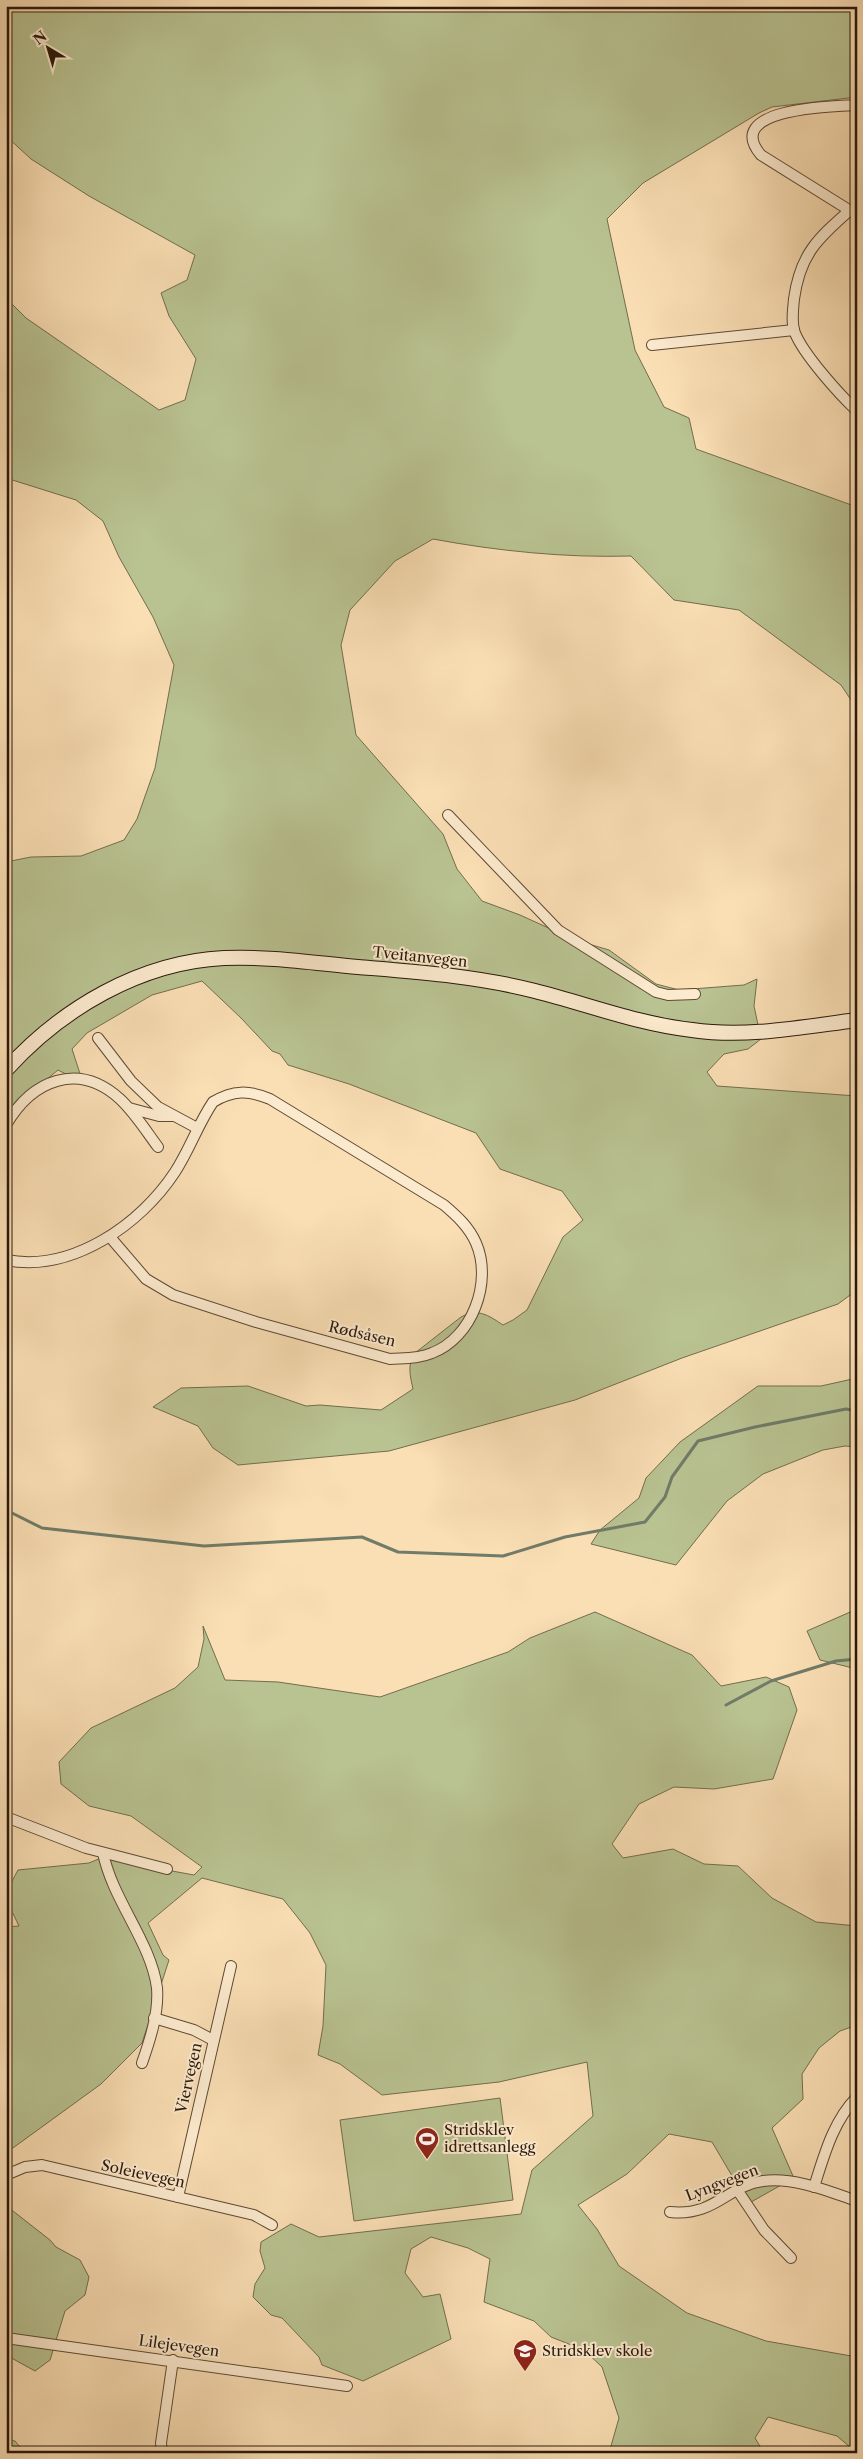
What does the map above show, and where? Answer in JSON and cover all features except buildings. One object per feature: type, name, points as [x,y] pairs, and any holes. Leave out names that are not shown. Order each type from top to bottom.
[{"type":"main road","name":"Tveitanvegen","points":[[6,1070],[20,1054],[57,1023],[105,992],[167,968],[222,958],[331,964],[462,977],[526,989],[643,1021],[698,1031],[736,1033],[857,1020]]},
{"type":"street","points":[[857,104],[771,115],[759,124],[753,136],[755,148],[761,155],[853,213],[819,238],[803,262],[796,287],[794,330],[807,353],[857,411]]},
{"type":"street","points":[[652,345],[794,330]]},
{"type":"street","points":[[448,815],[558,930],[656,992],[668,995],[695,994]]},
{"type":"street","points":[[98,1038],[131,1081],[158,1107],[197,1128]]},
{"type":"street","points":[[6,1125],[24,1099],[37,1088],[68,1079],[88,1081],[104,1087],[129,1108],[158,1147]]},
{"type":"street","name":"Rødsåsen","points":[[6,1260],[52,1260],[91,1248],[110,1237],[163,1188],[176,1171],[197,1128],[213,1102],[235,1092],[255,1092],[270,1099],[444,1205],[460,1218],[476,1243],[482,1276],[479,1296],[469,1319],[447,1343],[432,1353],[412,1358],[390,1359],[256,1322],[173,1295],[146,1279],[110,1237]]},
{"type":"street","points":[[129,1108],[159,1116],[173,1116]]},
{"type":"street","points":[[6,1817],[103,1853],[168,1869]]},
{"type":"street","points":[[103,1853],[111,1882],[152,1968],[156,1988],[154,2018],[142,2063]]},
{"type":"street","name":"Viervegen","points":[[178,2196],[231,1966]]},
{"type":"street","points":[[154,2018],[194,2030],[213,2040]]},
{"type":"street","points":[[814,2187],[832,2136],[842,2116],[857,2098]]},
{"type":"street","name":"Soleievegen","points":[[6,2175],[24,2167],[42,2165],[254,2215],[272,2224]]},
{"type":"street","name":"Lyngvegen","points":[[670,2212],[685,2213],[706,2208],[762,2181],[780,2181],[814,2187],[857,2201]]},
{"type":"street","points":[[738,2191],[764,2230],[791,2258]]},
{"type":"street","name":"Lilejevegen","points":[[6,2338],[347,2386]]},
{"type":"street","points":[[162,2453],[161,2443],[173,2360]]},
{"type":"green space","points":[[26,6],[857,6],[857,97],[772,107],[759,113],[643,183],[607,219],[635,350],[664,407],[689,418],[696,449],[857,507],[857,709],[841,685],[739,610],[674,600],[631,556],[532,553],[433,539],[395,561],[350,610],[341,645],[356,735],[443,834],[457,869],[482,901],[520,915],[575,940],[609,950],[656,984],[679,990],[744,985],[757,979],[754,1006],[761,1039],[748,1049],[724,1054],[707,1072],[717,1086],[857,1096],[857,1290],[838,1304],[682,1358],[575,1400],[389,1451],[238,1465],[213,1448],[198,1426],[153,1407],[181,1388],[248,1386],[306,1406],[320,1405],[381,1410],[413,1389],[410,1366],[415,1353],[461,1317],[467,1314],[478,1313],[492,1318],[503,1325],[527,1310],[563,1237],[583,1220],[562,1191],[500,1169],[476,1133],[349,1084],[288,1065],[280,1054],[272,1051],[202,981],[152,995],[87,1033],[72,1049],[83,1083],[58,1070],[6,1116],[6,862],[31,857],[81,856],[124,840],[137,819],[155,768],[174,665],[153,617],[119,557],[103,521],[76,500],[6,478],[6,298],[26,318],[159,410],[185,400],[196,359],[169,316],[161,293],[187,280],[195,255],[89,196],[31,159],[6,136],[6,10],[24,10]]},
{"type":"green space","points":[[857,1378],[857,1447],[845,1446],[823,1450],[763,1474],[727,1501],[676,1565],[591,1544],[600,1530],[639,1498],[646,1478],[680,1442],[758,1386],[821,1386]]},
{"type":"green space","points":[[857,1609],[857,1669],[820,1660],[807,1631]]},
{"type":"green space","points":[[595,1612],[692,1655],[721,1686],[766,1677],[789,1687],[797,1710],[773,1779],[714,1789],[674,1787],[639,1804],[612,1844],[623,1858],[673,1849],[704,1864],[738,1866],[772,1898],[816,1922],[857,1926],[857,2025],[840,2031],[819,2048],[802,2074],[803,2099],[772,2128],[793,2176],[783,2184],[744,2206],[735,2181],[712,2142],[669,2134],[627,2174],[578,2205],[597,2229],[619,2266],[687,2313],[766,2341],[857,2357],[857,2453],[837,2436],[768,2417],[755,2438],[764,2453],[609,2453],[619,2418],[602,2367],[584,2350],[551,2337],[534,2321],[484,2302],[490,2259],[468,2248],[431,2237],[411,2249],[405,2273],[423,2297],[440,2294],[451,2339],[363,2381],[322,2365],[319,2357],[282,2318],[271,2315],[253,2297],[255,2284],[265,2268],[260,2251],[261,2242],[291,2224],[319,2237],[521,2214],[532,2170],[593,2116],[587,2062],[499,2082],[382,2095],[340,2064],[318,2055],[323,2026],[326,1965],[310,1933],[283,1899],[202,1878],[148,1923],[163,1955],[169,1960],[142,2043],[101,2084],[6,2153],[6,1927],[19,1926],[7,1898],[9,1887],[18,1870],[89,1863],[101,1858],[194,1875],[202,1867],[131,1816],[89,1806],[61,1784],[59,1762],[91,1728],[175,1688],[198,1667],[204,1639],[203,1626],[225,1680],[278,1682],[380,1697],[508,1652],[530,1638]]},
{"type":"green space","name":"Stridsklev idrettsanlegg","points":[[500,2098],[513,2200],[354,2221],[340,2120]]},
{"type":"green space","points":[[6,2203],[56,2247],[80,2260],[89,2277],[85,2295],[65,2311],[50,2360],[35,2371],[6,2355]]},
{"type":"green space","points":[[6,2439],[15,2441],[25,2453],[6,2453]]},
{"type":"waterway","points":[[6,1510],[42,1528],[204,1546],[362,1537],[398,1552],[503,1556],[565,1537],[645,1522],[665,1497],[672,1477],[698,1441],[755,1427],[846,1409],[857,1411]]},
{"type":"waterway","points":[[726,1705],[771,1681],[836,1661],[857,1659]]},
{"type":"place","name":"Stridsklev idrettsanlegg","points":[[427,2160]]},
{"type":"place","name":"Stridsklev skole","points":[[525,2372]]}]
